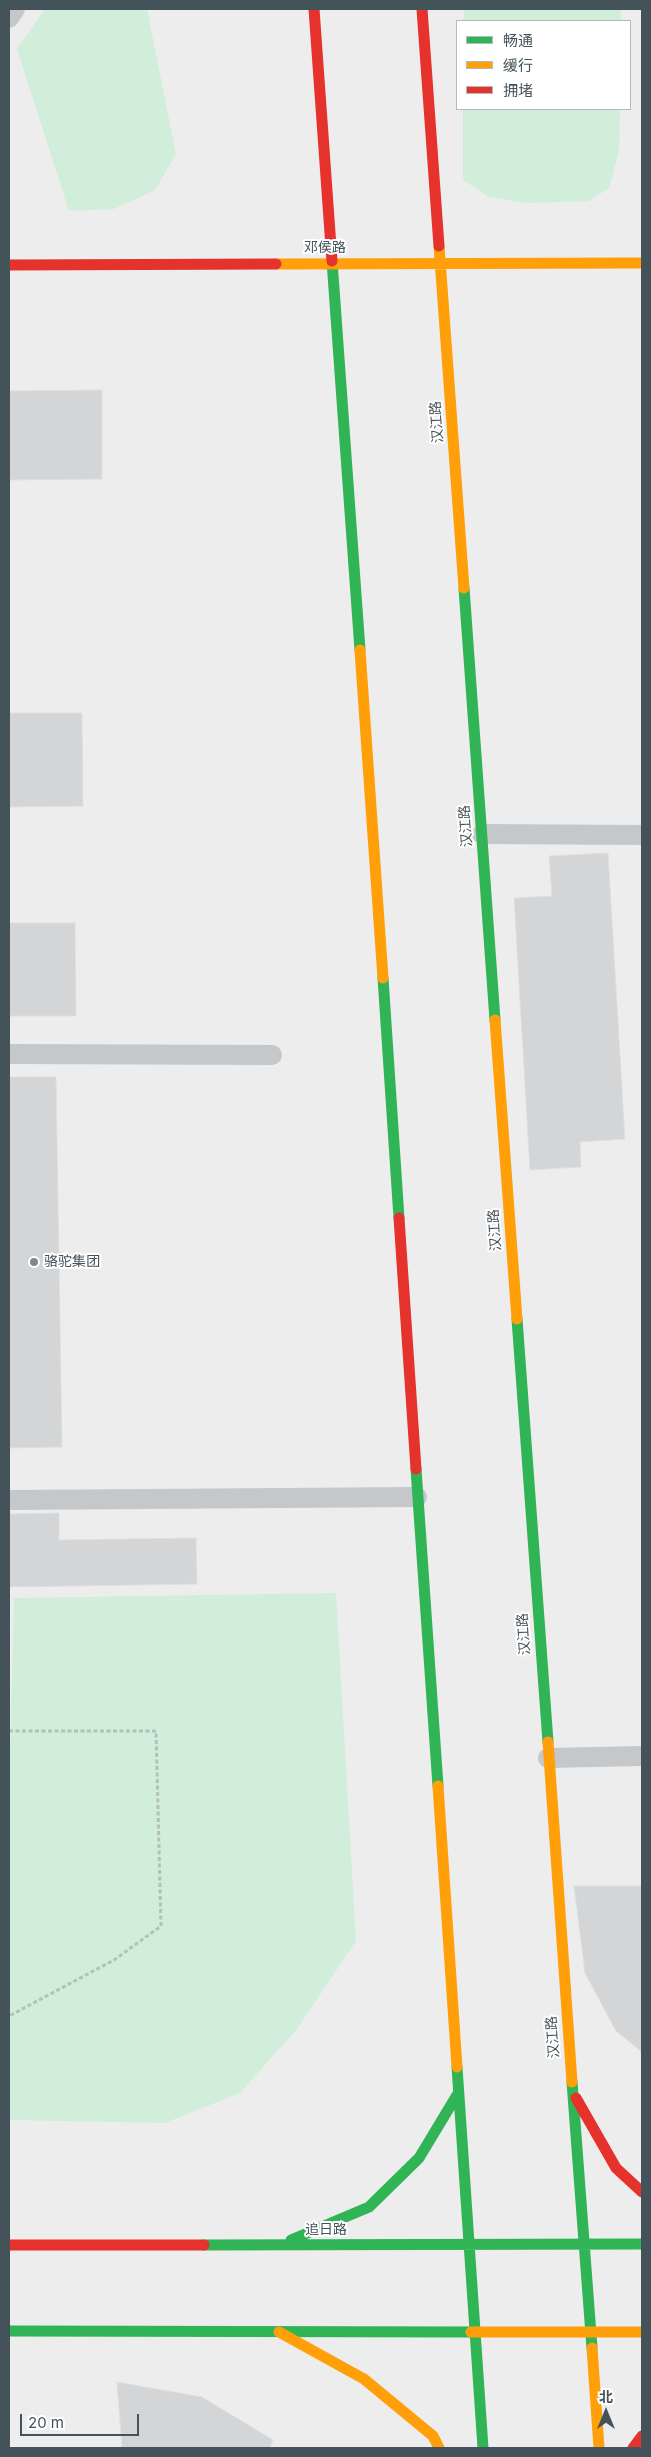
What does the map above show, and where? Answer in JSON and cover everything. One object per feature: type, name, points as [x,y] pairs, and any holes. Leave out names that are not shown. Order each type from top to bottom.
[{"type":"main road","points":[[314,9],[386,1020],[416,1497],[467,2246],[483,2448]]},
{"type":"main road","name":"汉江路","points":[[422,9],[598,2448]]},
{"type":"main road","name":"邓侯路","points":[[9,265],[642,263]]},
{"type":"main road","points":[[572,2092],[616,2168],[642,2192]]},
{"type":"main road","points":[[278,2246],[369,2208],[419,2158],[457,2095]]},
{"type":"main road","name":"追日路","points":[[9,2246],[642,2244]]},
{"type":"main road","points":[[9,2331],[642,2332]]},
{"type":"main road","points":[[278,2331],[364,2379],[433,2436],[439,2448]]},
{"type":"main road","points":[[633,2448],[642,2436]]},
{"type":"lane","points":[[9,18],[15,9]]},
{"type":"lane","points":[[482,834],[642,835]]},
{"type":"lane","points":[[9,1054],[272,1055]]},
{"type":"lane","points":[[9,1500],[416,1497]]},
{"type":"lane","points":[[548,1758],[642,1756]]},
{"type":"path","points":[[9,1732],[156,1731],[161,1926],[114,1960],[9,2016]]},
{"type":"green space","points":[[45,9],[147,9],[176,154],[155,190],[114,209],[69,211],[17,49]]},
{"type":"green space","points":[[465,9],[621,9],[621,20],[463,20]]},
{"type":"green space","points":[[463,110],[620,110],[619,151],[609,188],[589,201],[527,203],[489,197],[463,180]]},
{"type":"green space","points":[[336,1593],[356,1941],[297,2029],[240,2093],[165,2123],[9,2120],[9,1793],[14,1598]]},
{"type":"building","points":[[102,390],[102,479],[9,480],[9,391]]},
{"type":"building","points":[[9,713],[82,713],[83,806],[9,807]]},
{"type":"building","points":[[608,853],[625,1139],[580,1142],[581,1167],[530,1170],[514,898],[552,896],[549,856]]},
{"type":"building","points":[[9,923],[75,923],[76,1016],[9,1016]]},
{"type":"building","name":"骆驼集团","points":[[9,1077],[56,1077],[62,1447],[9,1448]]},
{"type":"building","points":[[59,1513],[59,1540],[196,1538],[197,1584],[9,1587],[9,1514]]},
{"type":"building","points":[[574,1886],[642,1886],[642,2052],[616,2031],[585,1973]]},
{"type":"building","points":[[117,2382],[202,2397],[273,2440],[270,2448],[122,2448]]},
{"type":"traffic: fast","points":[[332,261],[360,650]]},
{"type":"traffic: fast","points":[[464,588],[495,1020]]},
{"type":"traffic: fast","points":[[383,978],[399,1218]]},
{"type":"traffic: fast","points":[[517,1319],[548,1742]]},
{"type":"traffic: fast","points":[[416,1469],[438,1786]]},
{"type":"traffic: fast","points":[[457,2067],[483,2448]]},
{"type":"traffic: fast","points":[[572,2082],[592,2348]]},
{"type":"traffic: fast","points":[[291,2240],[369,2207],[419,2158],[457,2095]]},
{"type":"traffic: fast","points":[[204,2245],[642,2244]]},
{"type":"traffic: fast","points":[[9,2331],[471,2332]]},
{"type":"traffic: slow","points":[[439,246],[464,588]]},
{"type":"traffic: slow","points":[[276,264],[642,263]]},
{"type":"traffic: slow","points":[[360,650],[383,978]]},
{"type":"traffic: slow","points":[[495,1020],[517,1319]]},
{"type":"traffic: slow","points":[[548,1742],[572,2082]]},
{"type":"traffic: slow","points":[[438,1786],[457,2067]]},
{"type":"traffic: slow","points":[[279,2332],[364,2379],[433,2436],[439,2448]]},
{"type":"traffic: slow","points":[[471,2332],[642,2332]]},
{"type":"traffic: slow","points":[[592,2348],[599,2448]]},
{"type":"traffic: jam","points":[[314,9],[332,261]]},
{"type":"traffic: jam","points":[[422,9],[439,246]]},
{"type":"traffic: jam","points":[[9,265],[276,264]]},
{"type":"traffic: jam","points":[[399,1218],[416,1469]]},
{"type":"traffic: jam","points":[[576,2098],[616,2168],[642,2192]]},
{"type":"traffic: jam","points":[[9,2245],[204,2245]]},
{"type":"traffic: jam","points":[[633,2448],[642,2436]]},
{"type":"place","name":"骆驼集团","points":[[34,1262]]}]
